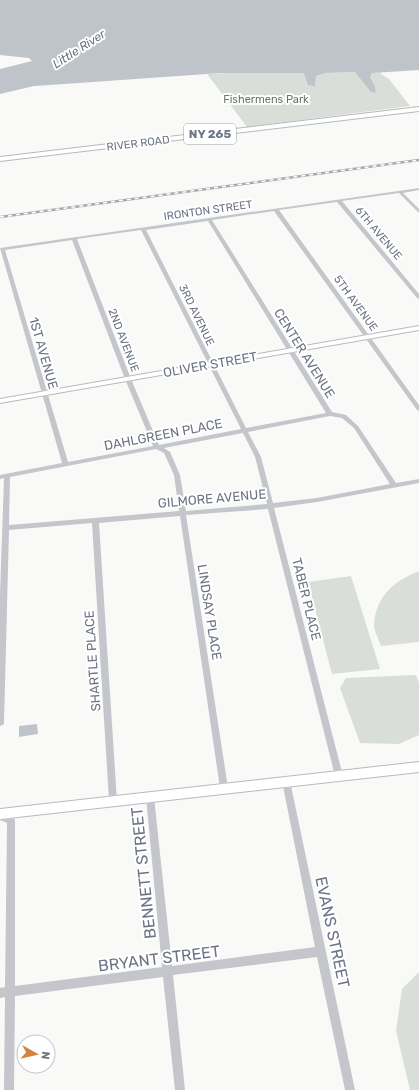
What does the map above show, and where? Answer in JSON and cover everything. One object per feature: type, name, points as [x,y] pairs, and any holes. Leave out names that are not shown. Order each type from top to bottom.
[{"type":"main road","name":"RIVER ROAD","points":[[0,159],[419,109]]},
{"type":"main road","name":"OLIVER STREET","points":[[0,400],[419,328]]},
{"type":"main road","points":[[0,815],[113,800],[419,767]]},
{"type":"street","name":"IRONTON STREET","points":[[1,249],[419,189]]},
{"type":"street","points":[[400,192],[419,212]]},
{"type":"street","name":"6TH AVENUE","points":[[339,201],[419,297]]},
{"type":"street","name":"5TH AVENUE","points":[[276,210],[419,409]]},
{"type":"street","name":"CENTER AVENUE","points":[[209,219],[330,414],[344,416],[356,427],[394,486]]},
{"type":"street","name":"3RD AVENUE","points":[[143,229],[244,431]]},
{"type":"street","name":"2ND AVENUE","points":[[74,238],[128,379],[157,447]]},
{"type":"street","name":"1ST AVENUE","points":[[1,249],[65,464]]},
{"type":"street","name":"DAHLGREEN PLACE","points":[[3,476],[330,414]]},
{"type":"street","name":"TABER PLACE","points":[[244,431],[258,457],[339,776]]},
{"type":"street","name":"LINDSAY PLACE","points":[[157,447],[167,452],[177,475],[224,788]]},
{"type":"street","points":[[0,723],[5,528],[3,476]]},
{"type":"street","name":"GILMORE AVENUE","points":[[5,528],[271,506],[317,500],[419,481]]},
{"type":"street","name":"SHARTLE PLACE","points":[[95,521],[113,800]]},
{"type":"street","name":"EVANS STREET","points":[[286,781],[350,1090]]},
{"type":"street","name":"BENNETT STREET","points":[[150,797],[180,1090]]},
{"type":"street","points":[[0,815],[11,821],[5,992],[8,1090]]},
{"type":"street","name":"BRYANT STREET","points":[[5,992],[322,951]]},
{"type":"green space","name":"Fishermens Park","points":[[251,72],[305,73],[315,85],[316,76],[325,73],[356,72],[371,92],[376,93],[375,86],[370,77],[372,73],[381,72],[381,74],[389,79],[410,106],[247,127],[207,74]]},
{"type":"green space","points":[[419,571],[419,642],[381,646],[374,625],[378,606],[394,585]]},
{"type":"green space","points":[[351,576],[380,669],[332,674],[308,582]]},
{"type":"green space","points":[[416,675],[419,683],[419,735],[399,744],[360,743],[340,688],[346,678]]},
{"type":"green space","points":[[419,972],[419,1090],[410,1090],[396,1031],[402,989]]},
{"type":"water","name":"Little River","points":[[0,0],[419,0],[419,70],[372,73],[370,77],[375,86],[376,93],[371,92],[355,72],[325,73],[316,76],[315,86],[308,85],[304,73],[221,73],[34,86],[0,94],[0,69],[32,61],[29,58],[0,55]]},
{"type":"water","points":[[37,724],[38,734],[19,737],[19,726]]},
{"type":"railway","points":[[0,217],[419,160]]}]
